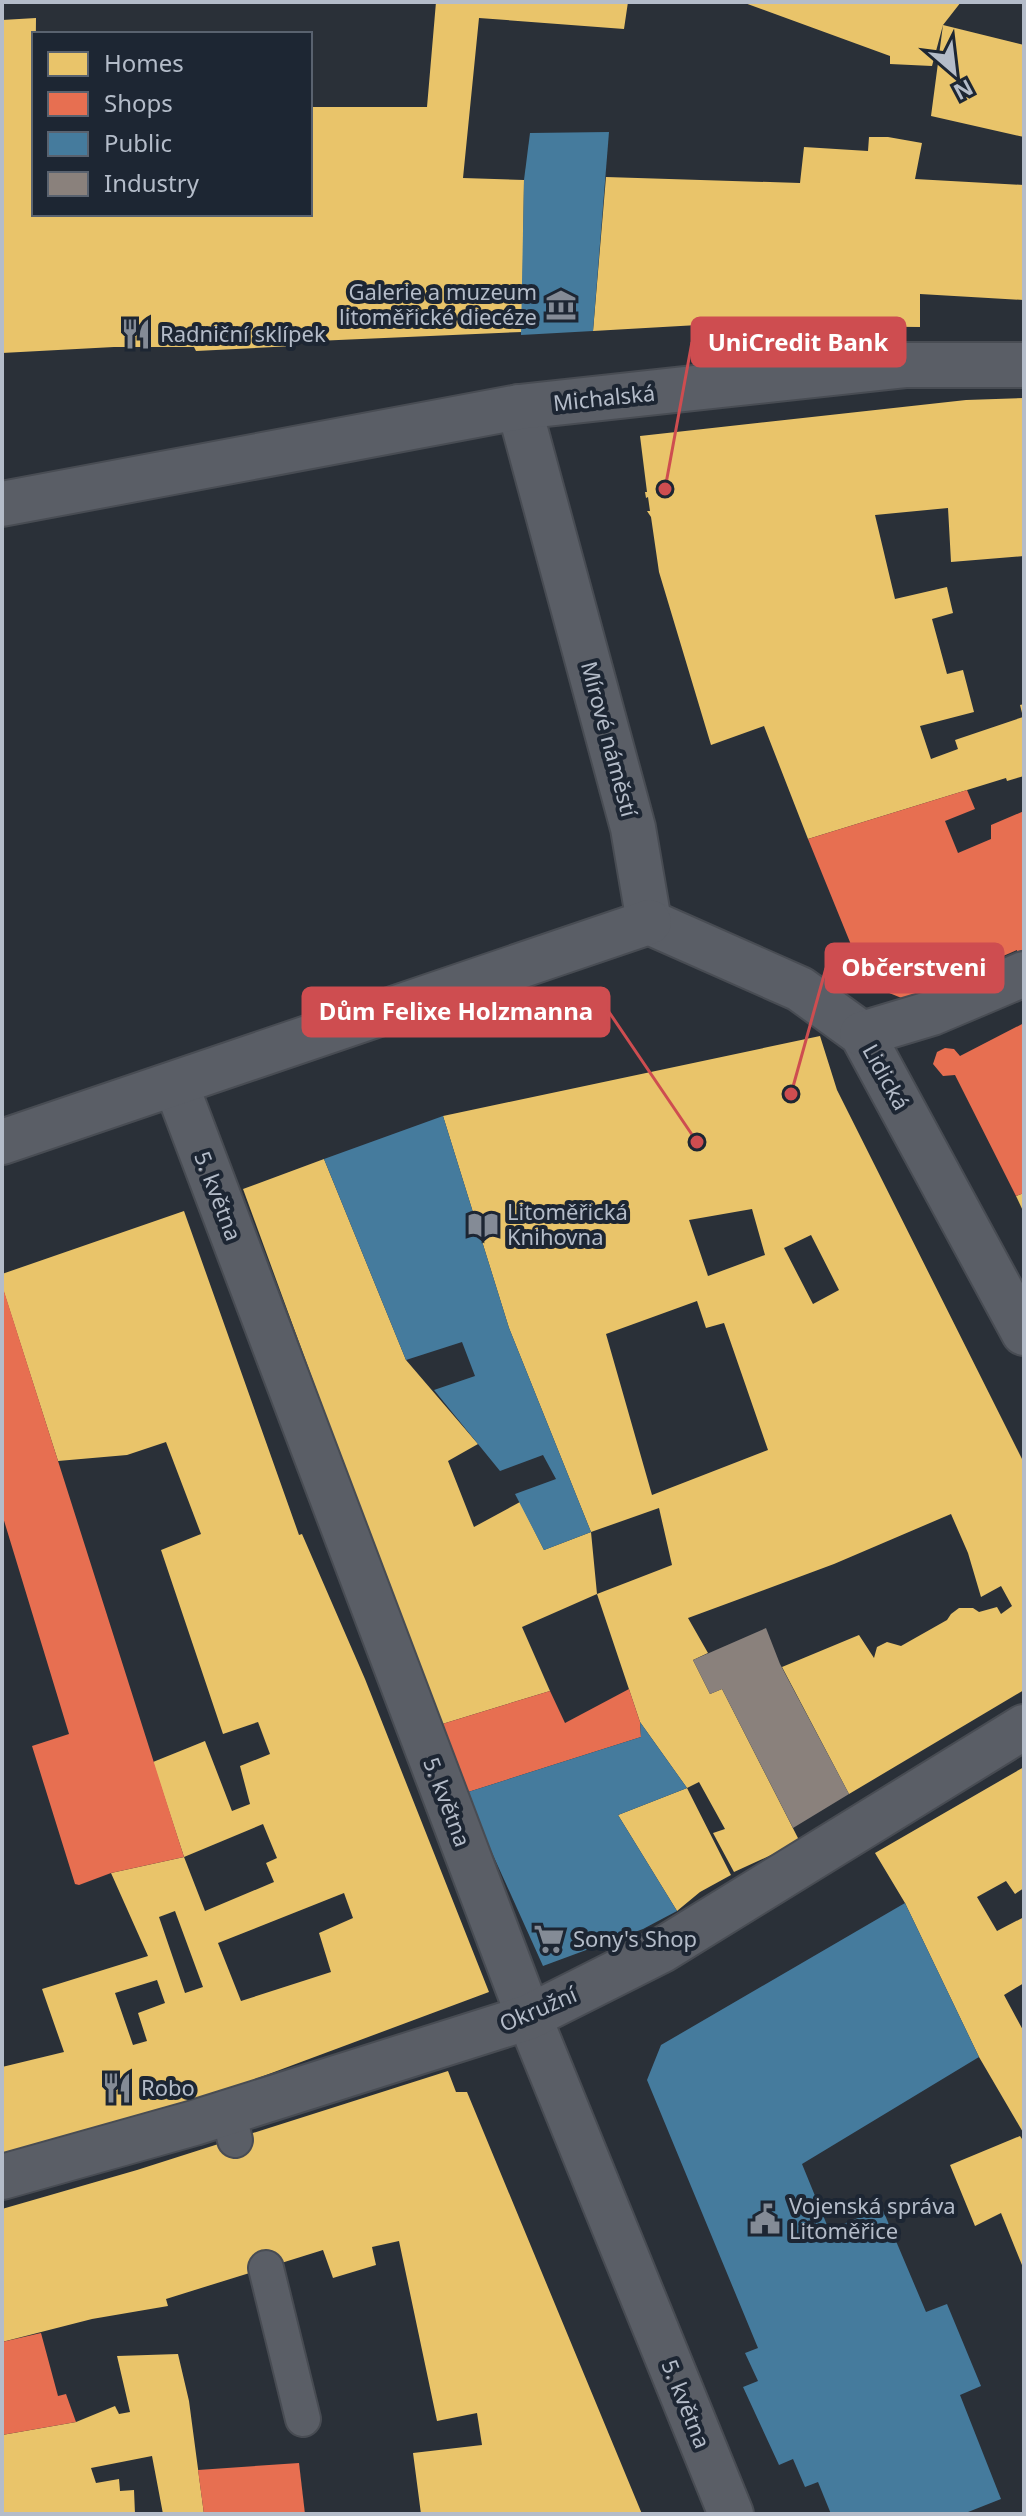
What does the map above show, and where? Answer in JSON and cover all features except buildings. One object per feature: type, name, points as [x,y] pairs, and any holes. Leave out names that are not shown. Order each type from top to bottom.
[{"type":"street","name":"Michalská","points":[[519,407],[907,365],[1024,365]]},
{"type":"street","points":[[2,504],[519,407]]},
{"type":"street","name":"Mírové náměstí","points":[[519,407],[633,828],[649,922]]},
{"type":"street","points":[[2,1142],[649,922]]},
{"type":"street","name":"Lidická","points":[[649,922],[800,989],[862,1034],[1024,1333]]},
{"type":"street","points":[[862,1034],[932,1013],[1024,974]]},
{"type":"street","name":"5. května","points":[[176,1085],[529,2017],[731,2514]]},
{"type":"street","name":"Okružní","points":[[2,2177],[232,2126],[529,2017],[662,1950],[1024,1727]]},
{"type":"lane","points":[[266,2268],[303,2419]]},
{"type":"place","name":"Galerie a muzeum litoměřické diecéze","points":[[561,305]]},
{"type":"place","name":"Radniční sklípek","points":[[136,334]]},
{"type":"place","name":"UniCredit Bank","points":[[665,489]]},
{"type":"place","name":"Občerstveni","points":[[791,1094]]},
{"type":"place","name":"Dům Felixe Holzmanna","points":[[697,1142]]},
{"type":"place","name":"Litoměřická Knihovna","points":[[483,1225]]},
{"type":"place","name":"Sony's Shop","points":[[549,1939]]},
{"type":"place","name":"Robo","points":[[117,2088]]},
{"type":"place","name":"Vojenská správa Litoměřice","points":[[765,2219]]}]
